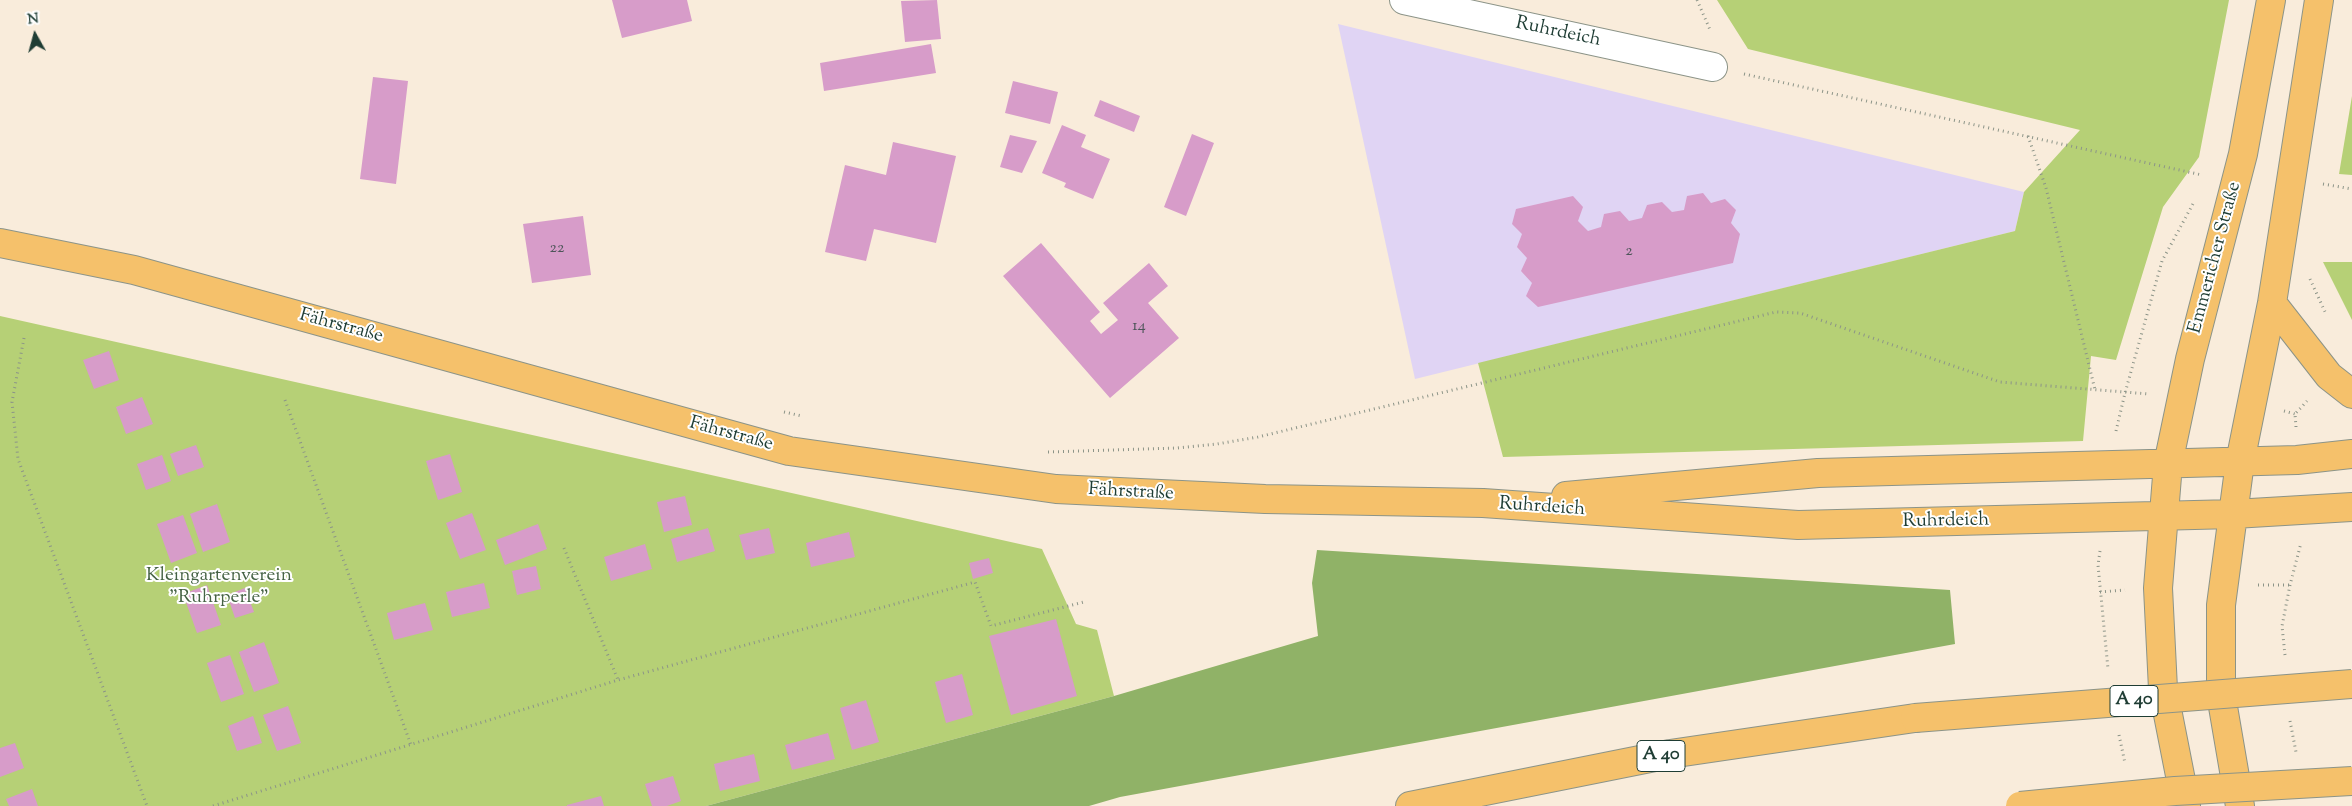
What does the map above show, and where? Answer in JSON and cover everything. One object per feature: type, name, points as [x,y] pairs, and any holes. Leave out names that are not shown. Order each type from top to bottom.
[{"type":"main road","points":[[2240,806],[2220,694],[2221,605],[2240,462],[2272,303],[2318,0]]},
{"type":"main road","name":"Emmericher Straße","points":[[2186,806],[2163,689],[2158,588],[2168,464],[2190,359],[2243,154],[2269,13]]},
{"type":"main road","name":"Fährstraße","points":[[0,243],[134,270],[790,450],[1056,489],[1265,499],[1483,503]]},
{"type":"main road","points":[[2272,303],[2329,376],[2352,394]]},
{"type":"main road","name":"Ruhrdeich","points":[[1483,503],[1818,473],[2297,460],[2352,454]]},
{"type":"main road","name":"Ruhrdeich","points":[[1483,503],[1798,525],[2234,514],[2352,507]]},
{"type":"main road","name":"A 40","points":[[1410,806],[1670,754],[1915,718],[2352,684]]},
{"type":"main road","points":[[2020,806],[2175,791],[2352,781]]},
{"type":"street","name":"Ruhrdeich","points":[[1404,0],[1713,67]]},
{"type":"path","points":[[1713,67],[2208,176]]},
{"type":"path","points":[[2028,135],[2046,188],[2095,390]]},
{"type":"path","points":[[1042,452],[1177,448],[1258,437],[1776,312],[1800,313],[2000,382],[2125,393],[2162,261],[2198,193]]},
{"type":"path","points":[[24,338],[12,402],[18,459],[147,806]]},
{"type":"path","points":[[285,400],[411,744]]},
{"type":"path","points":[[779,411],[808,418]]},
{"type":"path","points":[[2295,414],[2297,460]]},
{"type":"path","points":[[2285,663],[2282,626],[2290,585],[2301,545],[2298,511]]},
{"type":"path","points":[[564,548],[618,680]]},
{"type":"path","points":[[213,806],[618,680],[975,582],[991,626],[1084,602]]},
{"type":"path","points":[[2290,720],[2297,754]]},
{"type":"shaded area","points":[[1338,24],[2024,192],[2015,231],[1415,379]]},
{"type":"green space","points":[[1717,0],[2229,0],[2199,157],[2163,207],[2116,360],[2091,356],[2083,441],[1503,457],[1478,363],[2015,231],[2024,192],[2080,130],[1748,49]]},
{"type":"green space","points":[[2352,96],[2352,175],[2339,174]]},
{"type":"green space","points":[[2323,262],[2352,262],[2352,320]]},
{"type":"green space","name":"Kleingartenverein \"Ruhrperle\"","points":[[0,316],[1042,549],[1076,624],[1097,630],[1114,696],[706,806],[0,806]]},
{"type":"green space","points":[[1317,550],[1950,590],[1955,644],[1120,797],[1089,806],[706,806],[1114,696],[1318,636],[1312,583]]},
{"type":"building","points":[[612,0],[687,0],[692,21],[622,38]]},
{"type":"building","points":[[937,0],[941,39],[905,42],[901,1]]},
{"type":"building","points":[[931,44],[936,73],[824,91],[820,63]]},
{"type":"building","points":[[373,77],[408,81],[396,184],[360,179]]},
{"type":"building","points":[[1013,81],[1058,92],[1050,124],[1005,113]]},
{"type":"building","points":[[1100,100],[1140,116],[1134,132],[1094,116]]},
{"type":"building","points":[[1062,125],[1086,135],[1081,147],[1110,159],[1093,199],[1064,187],[1066,183],[1042,173]]},
{"type":"building","points":[[1192,134],[1214,143],[1186,216],[1164,207]]},
{"type":"building","points":[[1010,135],[1037,141],[1022,173],[1000,167]]},
{"type":"building","points":[[893,142],[956,156],[936,243],[874,229],[866,261],[825,252],[845,165],[886,175]]},
{"type":"building","points":[[1703,193],[1711,203],[1725,199],[1736,210],[1731,223],[1740,234],[1733,263],[1538,307],[1526,296],[1532,283],[1521,271],[1527,258],[1517,247],[1522,234],[1512,224],[1516,209],[1573,196],[1583,207],[1578,221],[1588,231],[1601,227],[1604,214],[1620,211],[1629,221],[1642,218],[1647,205],[1662,202],[1672,212],[1684,210],[1687,196]]},
{"type":"building","points":[[583,216],[591,275],[532,283],[523,224]]},
{"type":"building","points":[[1041,243],[1100,312],[1090,321],[1101,334],[1118,320],[1103,303],[1149,263],[1168,286],[1148,303],[1179,338],[1110,398],[1003,276]]},
{"type":"building","points":[[109,351],[119,380],[94,389],[83,360]]},
{"type":"building","points":[[142,397],[153,424],[126,434],[116,407]]},
{"type":"building","points":[[196,445],[204,467],[178,476],[170,454]]},
{"type":"building","points":[[450,454],[462,492],[438,500],[426,461]]},
{"type":"building","points":[[162,455],[171,481],[146,490],[137,464]]},
{"type":"building","points":[[685,496],[692,525],[664,532],[657,502]]},
{"type":"building","points":[[217,504],[230,542],[203,552],[190,514]]},
{"type":"building","points":[[472,513],[486,550],[460,559],[446,523]]},
{"type":"building","points":[[183,515],[197,553],[171,563],[157,524]]},
{"type":"building","points":[[538,524],[547,549],[505,565],[496,540]]},
{"type":"building","points":[[708,528],[715,551],[677,562],[671,539]]},
{"type":"building","points":[[769,528],[775,553],[746,560],[739,535]]},
{"type":"building","points":[[849,532],[855,557],[811,567],[806,543]]},
{"type":"building","points":[[645,544],[652,569],[611,581],[604,557]]},
{"type":"building","points":[[989,558],[993,573],[973,579],[969,563]]},
{"type":"building","points":[[536,566],[541,589],[517,595],[512,571]]},
{"type":"building","points":[[484,583],[490,608],[452,617],[446,592]]},
{"type":"building","points":[[207,585],[221,625],[197,633],[183,594]]},
{"type":"building","points":[[245,588],[254,612],[235,618],[227,595]]},
{"type":"building","points":[[425,603],[433,630],[394,640],[387,613]]},
{"type":"building","points":[[1056,619],[1077,696],[1011,715],[989,636]]},
{"type":"building","points":[[264,642],[279,683],[254,692],[239,652]]},
{"type":"building","points":[[230,655],[244,694],[221,702],[207,663]]},
{"type":"building","points":[[962,674],[973,715],[946,723],[935,682]]},
{"type":"building","points":[[866,700],[879,742],[852,750],[840,708]]},
{"type":"building","points":[[288,706],[301,743],[277,751],[263,715]]},
{"type":"building","points":[[253,716],[262,743],[237,751],[228,726]]},
{"type":"building","points":[[828,733],[835,759],[792,770],[785,745]]},
{"type":"building","points":[[15,743],[24,768],[0,777],[0,748]]},
{"type":"building","points":[[754,754],[760,781],[720,791],[714,764]]},
{"type":"building","points":[[673,776],[681,801],[667,806],[652,806],[645,784]]},
{"type":"building","points":[[32,789],[38,806],[9,806],[6,799]]},
{"type":"building","points":[[601,796],[604,806],[567,806],[567,805]]}]
